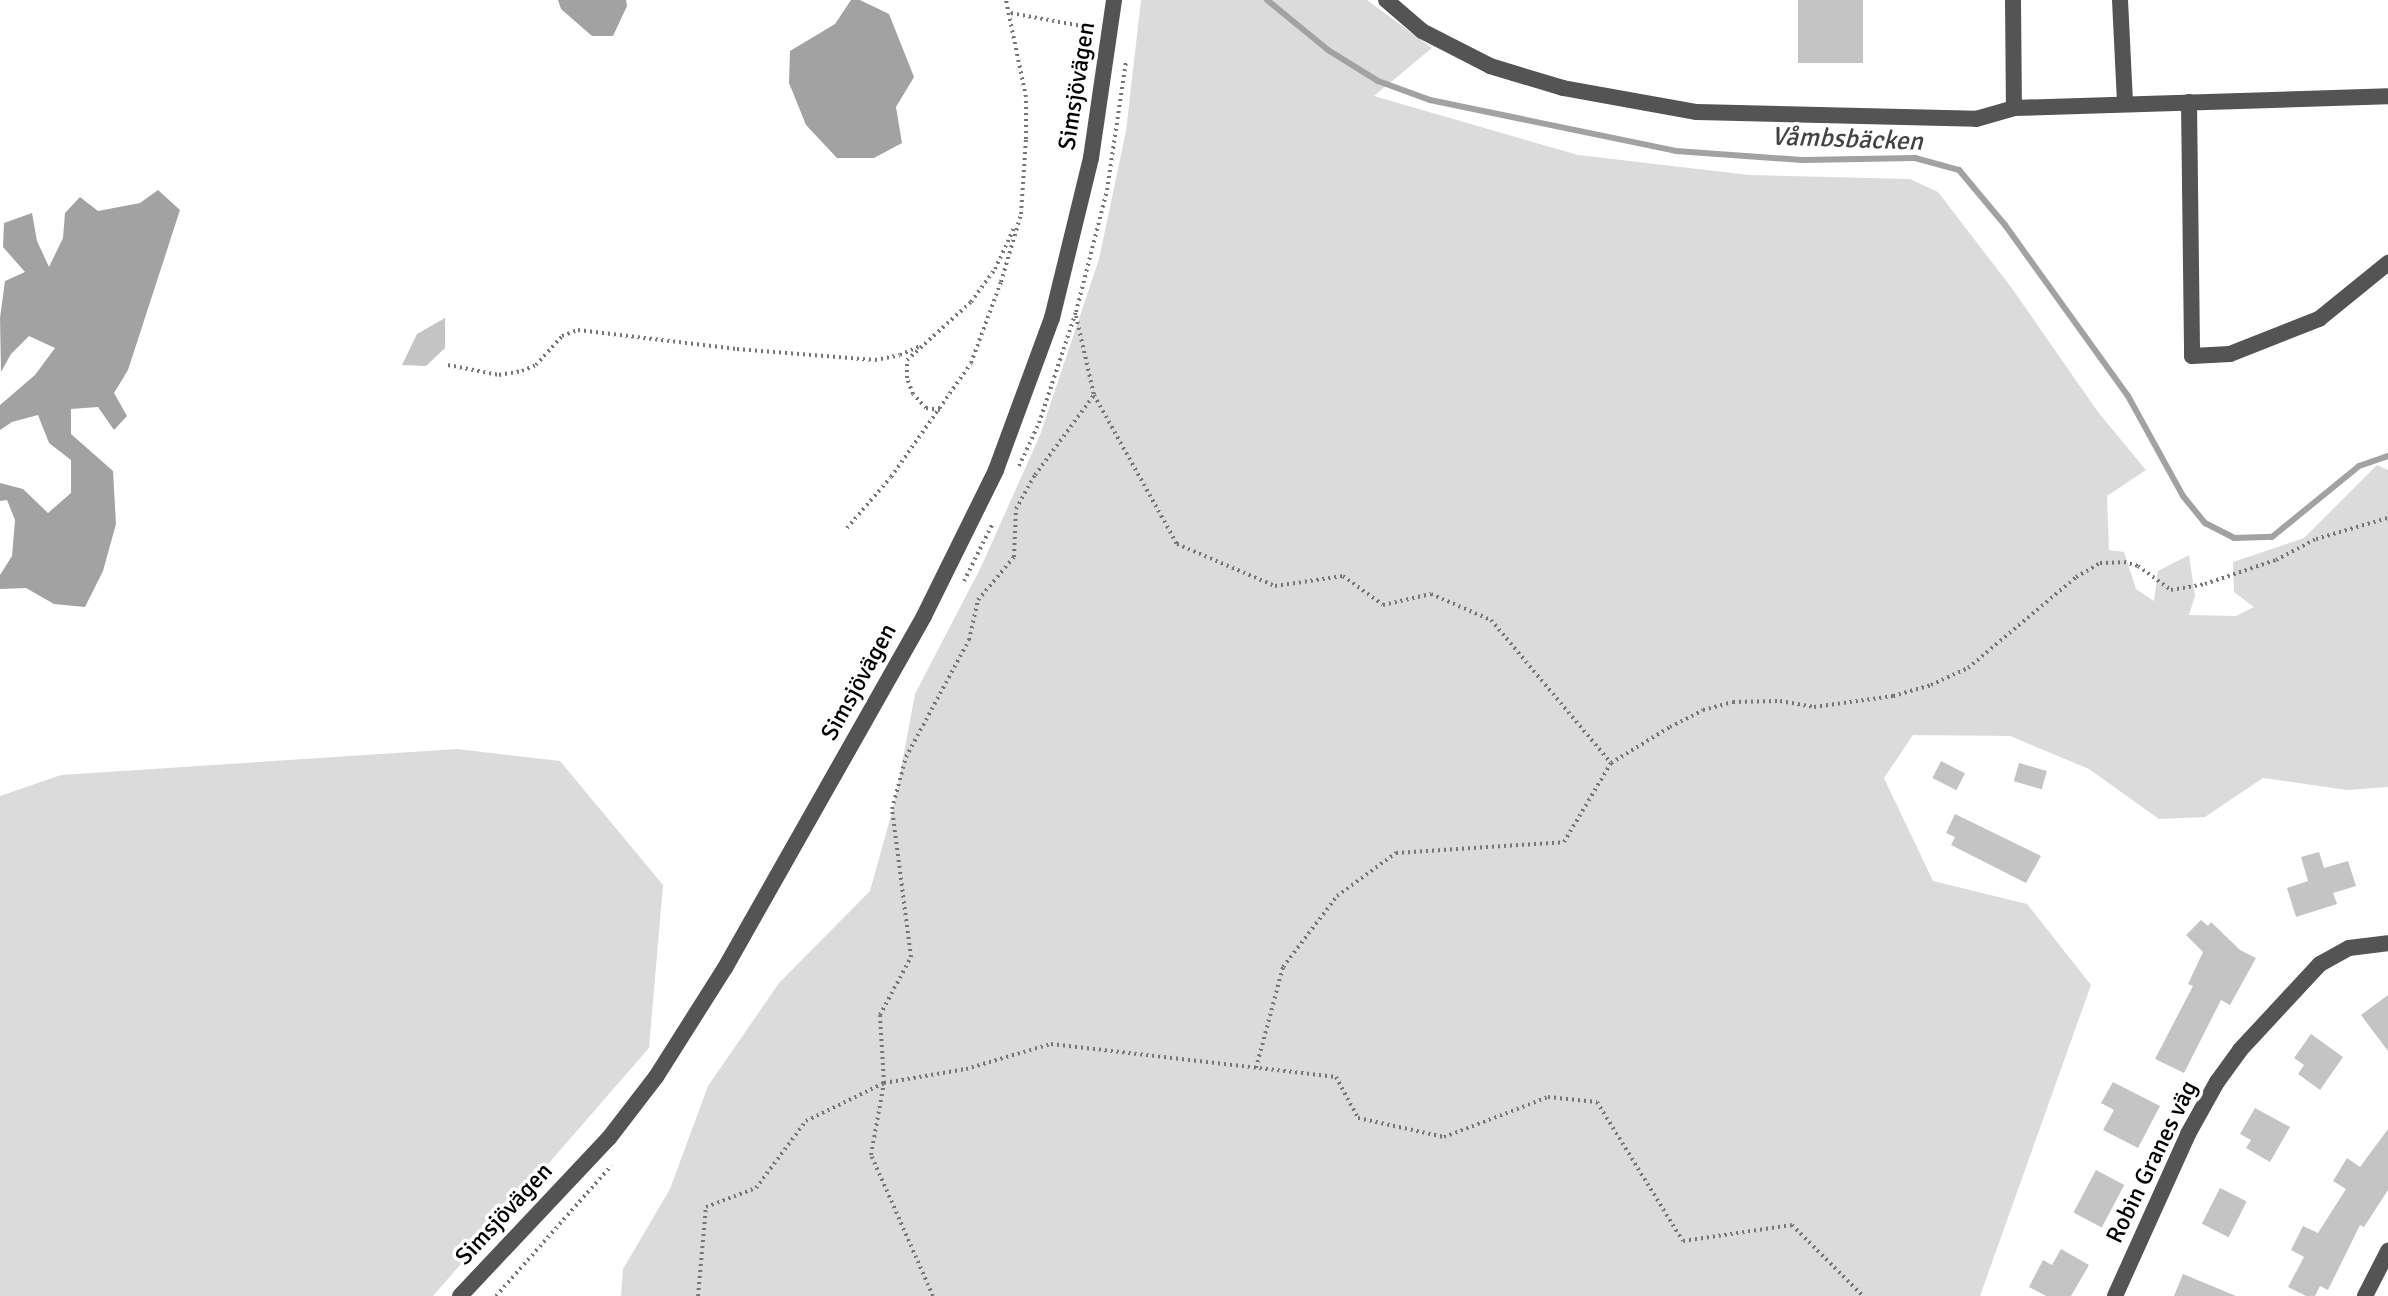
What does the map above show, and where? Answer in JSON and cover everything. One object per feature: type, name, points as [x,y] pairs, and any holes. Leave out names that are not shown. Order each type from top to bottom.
[{"type":"street","name":"Simsjövägen","points":[[460,1296],[609,1138],[656,1077],[732,955],[924,616],[996,470],[1052,318],[1091,158],[1114,0]]},
{"type":"street","points":[[1386,0],[1422,31],[1490,66],[1563,88],[1697,112],[1976,119],[2014,108],[2388,96]]},
{"type":"street","points":[[2013,0],[2014,108]]},
{"type":"street","points":[[2120,0],[2125,104]]},
{"type":"street","points":[[2189,102],[2192,356],[2230,354],[2319,319],[2388,263]]},
{"type":"street","name":"Robin Granes väg","points":[[2115,1296],[2188,1134],[2217,1082],[2240,1050],[2320,964],[2349,948],[2388,943]]},
{"type":"street","points":[[2365,1296],[2388,1251]]},
{"type":"path","points":[[847,528],[940,410],[971,363],[1001,282],[1021,214],[1026,97],[1006,0]]},
{"type":"path","points":[[1011,13],[1111,31]]},
{"type":"path","points":[[940,410],[926,408],[913,394],[907,378],[907,360],[971,302],[995,269],[1021,214]]},
{"type":"path","points":[[1076,312],[1094,395],[1177,544],[1275,586],[1343,576],[1383,605],[1431,594],[1491,620],[1611,763]]},
{"type":"path","points":[[448,365],[499,375],[522,371],[536,365],[562,336],[578,330],[737,349],[875,360],[900,355],[920,346]]},
{"type":"path","points":[[933,1296],[871,1155],[884,1083],[880,1015],[911,957],[892,809],[906,757],[969,640],[978,600],[1014,557],[1016,509],[1035,475],[1065,439],[1094,395]]},
{"type":"path","points":[[1256,1068],[1283,967],[1337,896],[1396,853],[1564,842],[1611,763],[1639,743],[1703,710],[1733,702],[1780,701],[1814,707],[1893,696],[1931,685],[1968,668],[2076,577],[2100,563],[2124,562],[2138,566],[2171,590],[2262,565],[2316,539],[2388,518]]},
{"type":"path","points":[[698,1296],[706,1207],[756,1188],[806,1121],[884,1083],[966,1069],[1051,1044],[1336,1077],[1358,1118],[1444,1137],[1548,1097],[1597,1102],[1683,1241],[1792,1225],[1863,1296]]},
{"type":"shaded area","points":[[558,0],[626,0],[627,6],[613,36],[592,36],[561,9]]},
{"type":"shaded area","points":[[851,0],[860,0],[889,14],[914,77],[896,107],[902,143],[874,158],[837,158],[806,125],[789,83],[790,51],[835,24]]},
{"type":"shaded area","points":[[1141,0],[1367,0],[1432,48],[1374,96],[1578,155],[1749,175],[1910,179],[1938,192],[2011,287],[2098,412],[2146,470],[2107,496],[2109,550],[2124,552],[2136,589],[2154,601],[2158,571],[2189,555],[2195,596],[2189,615],[2236,616],[2254,607],[2234,592],[2233,562],[2304,538],[2377,465],[2388,470],[2388,787],[2347,790],[2263,778],[2205,817],[2159,819],[2089,769],[2010,736],[1913,735],[1884,778],[1933,881],[2027,904],[2091,985],[1980,1296],[621,1296],[623,1269],[670,1189],[708,1086],[779,983],[870,891],[895,801],[915,694],[981,567],[1040,435],[1099,259],[1126,131]]},
{"type":"shaded area","points":[[158,190],[180,210],[128,370],[114,393],[127,416],[114,430],[98,407],[71,409],[71,434],[113,471],[116,524],[103,571],[85,607],[54,604],[26,588],[0,589],[0,575],[12,556],[15,520],[7,500],[0,501],[0,483],[23,489],[48,513],[71,493],[71,460],[49,443],[38,415],[12,422],[0,430],[0,405],[35,375],[55,348],[29,336],[11,354],[1,372],[0,318],[5,281],[25,272],[3,247],[4,223],[32,213],[37,241],[49,267],[63,238],[65,213],[80,197],[98,211],[140,203]]},
{"type":"shaded area","points":[[457,749],[560,761],[663,885],[649,1048],[433,1296],[0,1296],[0,796],[61,775]]},
{"type":"building","points":[[1798,0],[1863,0],[1863,63],[1798,63]]},
{"type":"building","points":[[445,318],[445,348],[426,366],[402,365],[417,334]]},
{"type":"building","points":[[1941,761],[1965,773],[1956,790],[1932,778]]},
{"type":"building","points":[[2019,763],[2047,771],[2042,789],[2014,781]]},
{"type":"building","points":[[1955,814],[2041,856],[2026,883],[1951,845],[1955,837],[1946,833]]},
{"type":"building","points":[[2319,852],[2324,868],[2348,861],[2356,886],[2333,893],[2337,904],[2296,917],[2287,888],[2308,881],[2301,857]]},
{"type":"building","points":[[2201,920],[2208,926],[2211,922],[2240,950],[2256,958],[2230,1005],[2221,1000],[2184,1073],[2155,1059],[2193,986],[2188,984],[2203,952],[2186,935]]},
{"type":"building","points":[[2388,995],[2388,1051],[2361,1015]]},
{"type":"building","points":[[2311,1034],[2343,1057],[2320,1090],[2298,1074],[2304,1065],[2294,1058]]},
{"type":"building","points":[[2113,1082],[2160,1106],[2138,1148],[2103,1130],[2114,1110],[2101,1103]]},
{"type":"building","points":[[2255,1108],[2290,1127],[2270,1162],[2246,1148],[2251,1140],[2240,1134]]},
{"type":"building","points":[[2388,1129],[2388,1190],[2364,1227],[2360,1225],[2328,1290],[2320,1286],[2315,1296],[2306,1296],[2288,1287],[2304,1257],[2291,1250],[2303,1226],[2318,1233],[2346,1189],[2333,1181],[2347,1158],[2360,1167]]},
{"type":"building","points":[[2096,1170],[2124,1185],[2102,1227],[2073,1212]]},
{"type":"building","points":[[2220,1188],[2247,1202],[2229,1237],[2202,1224]]},
{"type":"building","points":[[2061,1249],[2089,1265],[2071,1296],[2046,1296],[2029,1287],[2043,1260],[2052,1265]]},
{"type":"building","points":[[2183,1274],[2236,1296],[2174,1296]]},
{"type":"waterway","name":"Våmbsbäcken","points":[[1267,0],[1328,50],[1378,81],[1430,100],[1676,151],[1803,160],[1915,158],[1959,170],[2005,225],[2128,396],[2183,496],[2205,523],[2234,538],[2272,537],[2359,466],[2388,456]]}]
